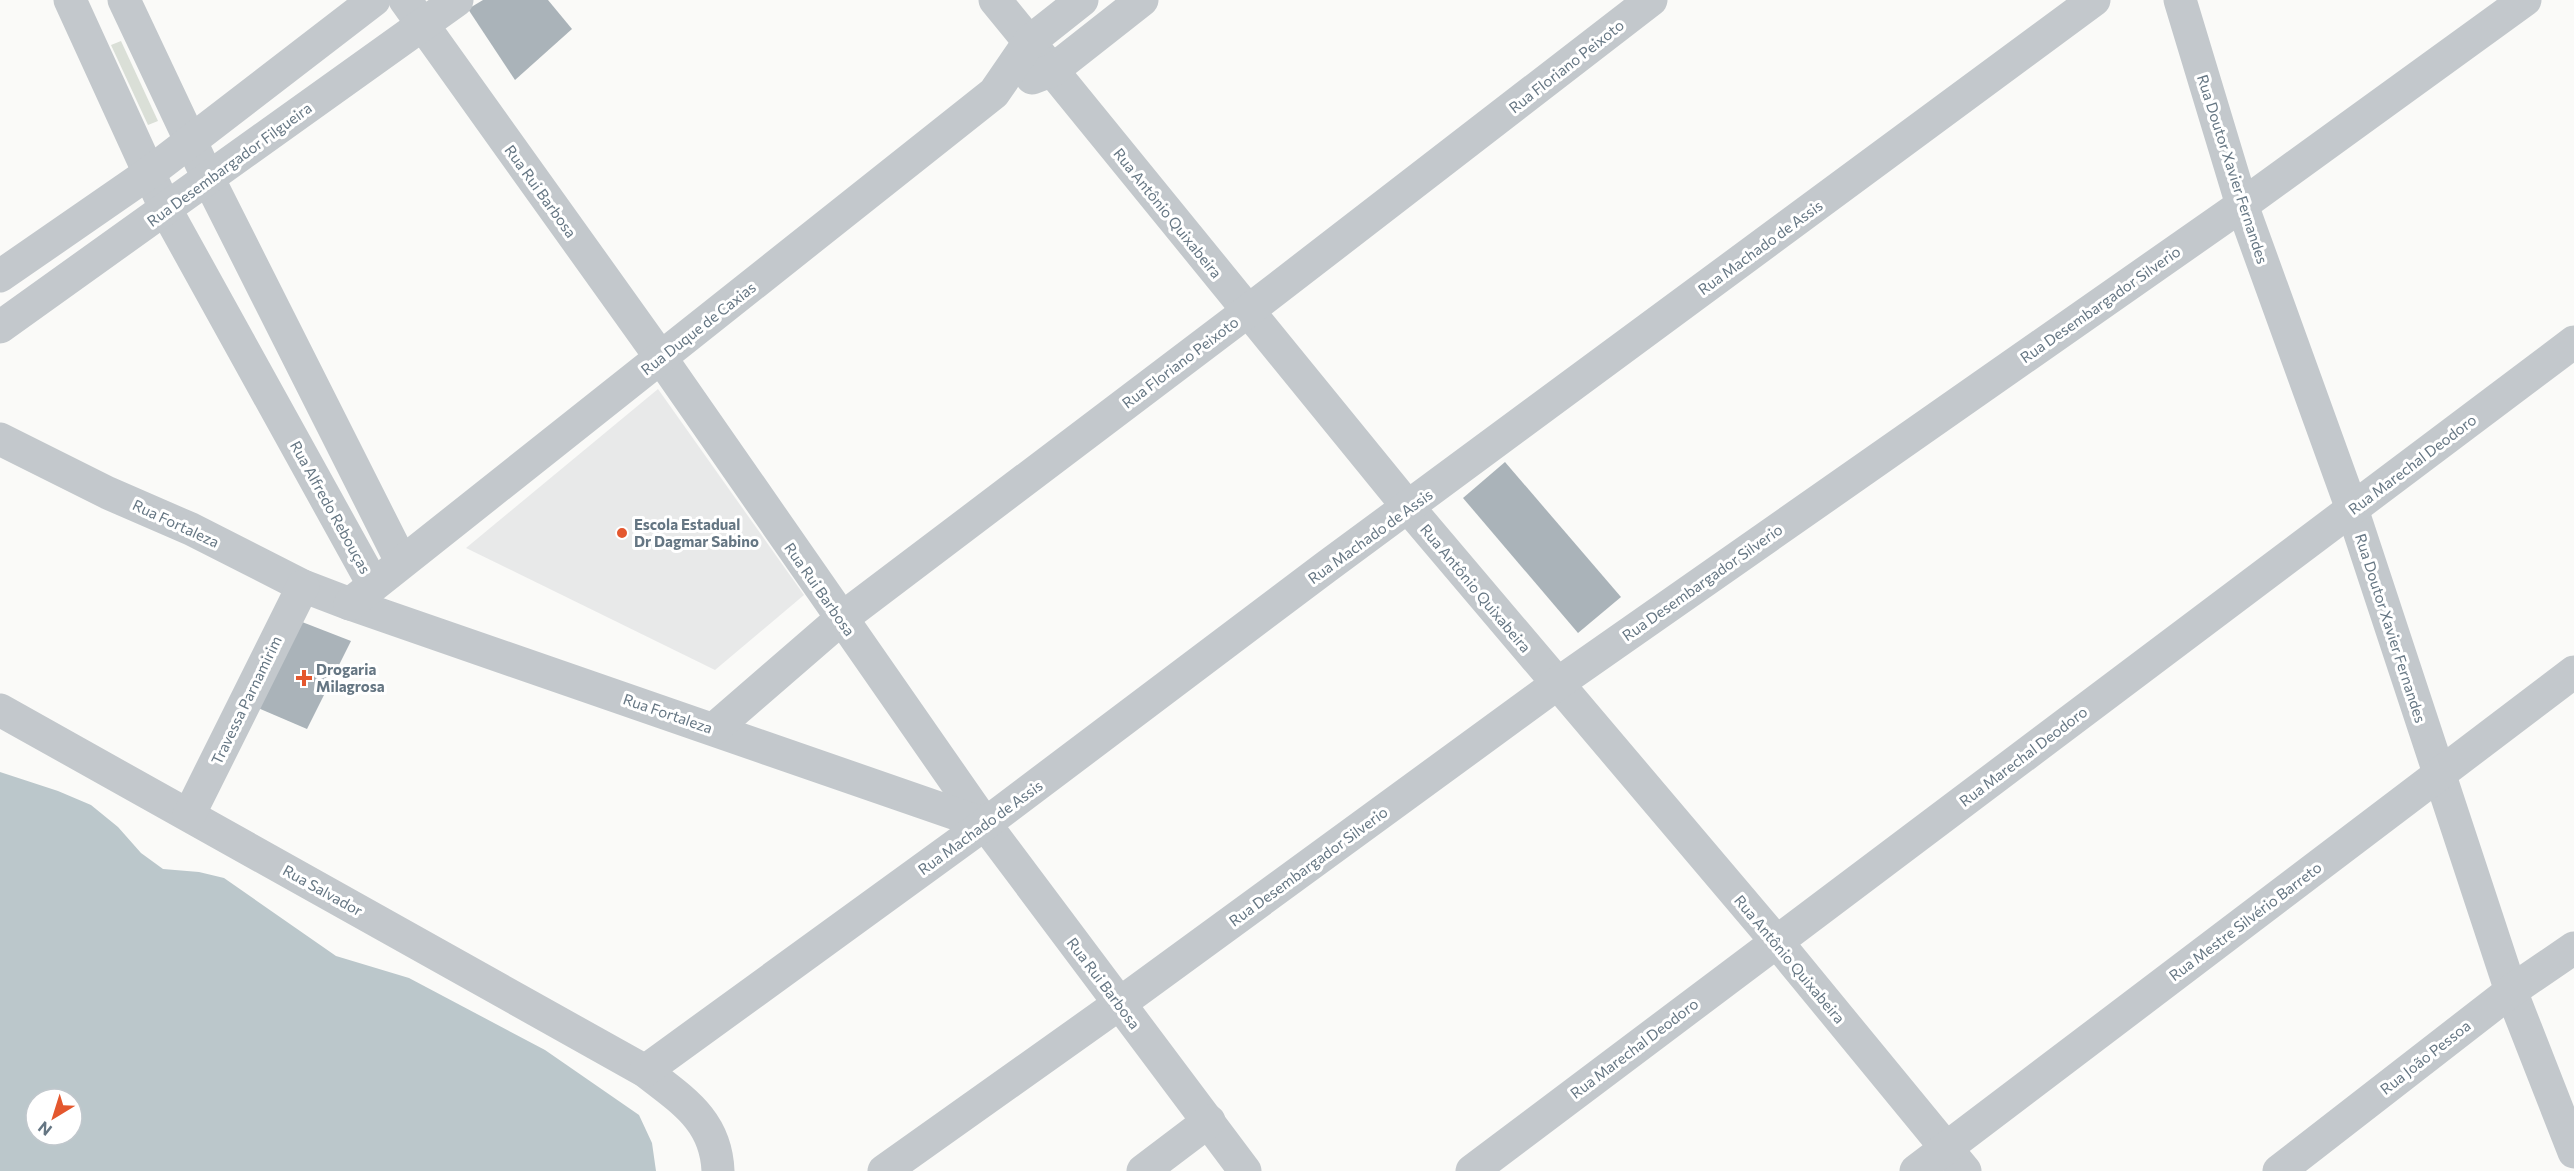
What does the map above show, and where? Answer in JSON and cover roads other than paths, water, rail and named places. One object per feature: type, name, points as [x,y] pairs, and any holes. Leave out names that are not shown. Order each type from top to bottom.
[{"type":"street","name":"Rua Alfredo Rebouças","points":[[70,0],[166,210],[362,594],[401,561]]},
{"type":"street","points":[[124,0],[208,178],[401,561]]},
{"type":"street","points":[[0,276],[149,173],[374,0]]},
{"type":"street","name":"Rua Desembargador Filgueira","points":[[0,327],[166,210],[414,13],[457,0]]},
{"type":"street","name":"Rua Antônio Quixabeira","points":[[994,0],[1408,507],[1776,941],[1956,1160]]},
{"type":"street","name":"Rua Duque de Caxias","points":[[401,561],[994,93],[1029,42],[1082,0]]},
{"type":"street","name":"Rua Duque de Caxias","points":[[994,93],[1053,70],[1142,0]]},
{"type":"street","name":"Rua Floriano Peixoto","points":[[714,729],[841,619],[1248,311],[1651,0]]},
{"type":"street","name":"Rua Machado de Assis","points":[[645,1071],[985,824],[1408,507],[2094,0]]},
{"type":"street","name":"Rua Doutor Xavier Fernandes","points":[[2180,0],[2242,205],[2352,509],[2511,991],[2574,1152]]},
{"type":"street","name":"Rua Desembargador Silverio","points":[[884,1171],[1119,1004],[1557,684],[2242,205],[2525,0]]},
{"type":"street","name":"Rua Rui Barbosa","points":[[414,13],[661,358],[985,824],[1245,1171]]},
{"type":"street","name":"Rua Marechal Deodoro","points":[[1472,1171],[2574,342]]},
{"type":"street","name":"Rua Fortaleza","points":[[1,439],[108,493],[191,529],[303,586],[362,594],[714,729],[985,824]]},
{"type":"street","name":"Travessa Parnamirim","points":[[189,815],[303,586]]},
{"type":"street","name":"Rua Mestre Silvério Barreto","points":[[1916,1171],[1956,1160],[2438,773],[2574,672]]},
{"type":"street","name":"Rua Salvador","points":[[0,710],[645,1071],[695,1110],[711,1134],[718,1154],[718,1171]]},
{"type":"street","name":"Rua João Pessoa","points":[[2278,1171],[2511,991],[2574,948]]},
{"type":"street","points":[[1143,1171],[1209,1121]]},
{"type":"place","name":"Escola Estadual Dr Dagmar Sabino","points":[[622,533]]},
{"type":"place","name":"Drogaria Milagrosa","points":[[304,678]]}]
